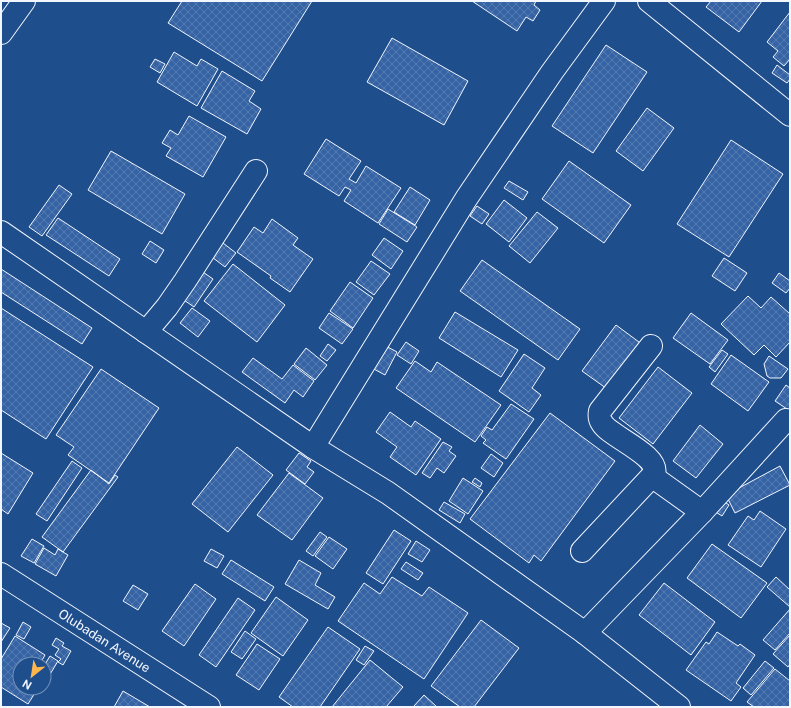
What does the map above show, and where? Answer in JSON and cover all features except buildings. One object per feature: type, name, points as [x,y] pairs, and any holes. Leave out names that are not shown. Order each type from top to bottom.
[{"type":"street","points":[[1,33],[24,1]]},
{"type":"street","points":[[313,447],[466,199],[552,72],[604,1]]},
{"type":"street","points":[[649,1],[790,115]]},
{"type":"street","points":[[146,332],[167,307],[256,171]]},
{"type":"street","points":[[1,232],[313,447],[388,493],[585,633],[679,707]]},
{"type":"street","points":[[582,551],[653,477],[655,471],[654,468],[645,455],[602,425],[599,417],[600,411],[651,346]]},
{"type":"street","points":[[585,633],[702,512],[786,420]]},
{"type":"street","points":[[653,477],[702,512]]},
{"type":"street","name":"Olubadan Avenue","points":[[1,574],[209,707]]}]
